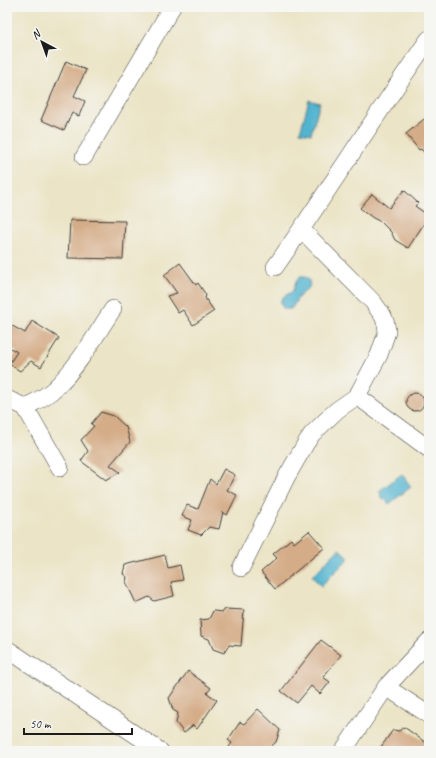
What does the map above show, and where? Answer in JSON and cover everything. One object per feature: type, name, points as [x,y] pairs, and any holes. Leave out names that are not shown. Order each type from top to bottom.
[{"type":"street","points":[[84,157],[172,7]]},
{"type":"street","points":[[275,267],[302,230],[429,39]]},
{"type":"street","points":[[241,568],[287,476],[306,443],[312,434],[332,414],[357,396],[379,355],[387,332],[386,324],[373,302],[302,230]]},
{"type":"street","points":[[25,407],[53,390],[63,380],[82,356],[112,309]]},
{"type":"street","points":[[357,396],[429,449]]},
{"type":"street","points":[[7,399],[25,407],[60,468]]},
{"type":"street","points":[[343,751],[386,687],[429,642]]},
{"type":"street","points":[[7,649],[160,751]]},
{"type":"street","points":[[386,687],[429,714]]},
{"type":"water","points":[[309,100],[320,103],[311,134],[300,132]]},
{"type":"water","points":[[301,277],[305,277],[309,281],[310,284],[308,289],[299,296],[291,309],[284,309],[281,304],[281,300],[292,291],[297,281]]},
{"type":"water","points":[[402,474],[411,487],[389,504],[385,499],[383,500],[379,491]]},
{"type":"water","points":[[339,549],[349,558],[321,586],[312,576]]},
{"type":"building","points":[[66,61],[86,70],[74,96],[85,101],[79,116],[72,113],[64,130],[41,120]]},
{"type":"building","points":[[429,115],[429,158],[421,149],[419,150],[406,134]]},
{"type":"building","points":[[404,190],[418,203],[415,206],[429,216],[408,248],[395,240],[391,232],[381,222],[360,208],[372,194],[389,208]]},
{"type":"building","points":[[70,220],[125,221],[123,259],[68,258]]},
{"type":"building","points":[[180,263],[196,285],[198,283],[206,295],[205,298],[214,311],[193,325],[183,310],[178,313],[167,296],[177,293],[164,275]]},
{"type":"building","points":[[32,321],[59,338],[41,367],[31,361],[20,371],[9,364],[17,352],[7,346],[7,323],[25,333]]},
{"type":"building","points":[[415,393],[421,396],[424,402],[421,408],[415,411],[409,408],[406,402],[409,396]]},
{"type":"building","points":[[101,412],[114,416],[126,427],[130,442],[110,465],[120,472],[106,480],[81,461],[88,451],[81,440],[94,426],[91,424]]},
{"type":"building","points":[[224,469],[235,475],[227,490],[237,495],[227,515],[223,512],[219,529],[209,527],[201,535],[188,530],[192,520],[182,516],[187,505],[198,509],[210,479],[216,484]]},
{"type":"building","points":[[309,531],[324,548],[275,589],[261,572],[277,558],[273,554],[291,539],[294,543]]},
{"type":"building","points":[[165,555],[168,568],[180,565],[183,580],[171,582],[174,596],[154,601],[149,597],[136,603],[126,582],[127,577],[123,574],[125,565]]},
{"type":"building","points":[[225,609],[244,610],[241,646],[229,645],[224,653],[213,649],[209,639],[201,636],[200,620],[209,619],[213,611],[223,612]]},
{"type":"building","points":[[321,640],[341,655],[323,677],[330,682],[320,694],[311,686],[297,703],[281,691]]},
{"type":"building","points":[[188,671],[211,688],[207,693],[217,700],[197,729],[193,725],[184,733],[176,723],[178,713],[173,710],[169,698]]},
{"type":"building","points":[[258,709],[280,730],[276,742],[266,751],[226,751],[232,743],[228,740],[240,722],[244,724]]},
{"type":"building","points":[[404,727],[429,745],[429,751],[378,751],[393,730],[399,731]]}]
